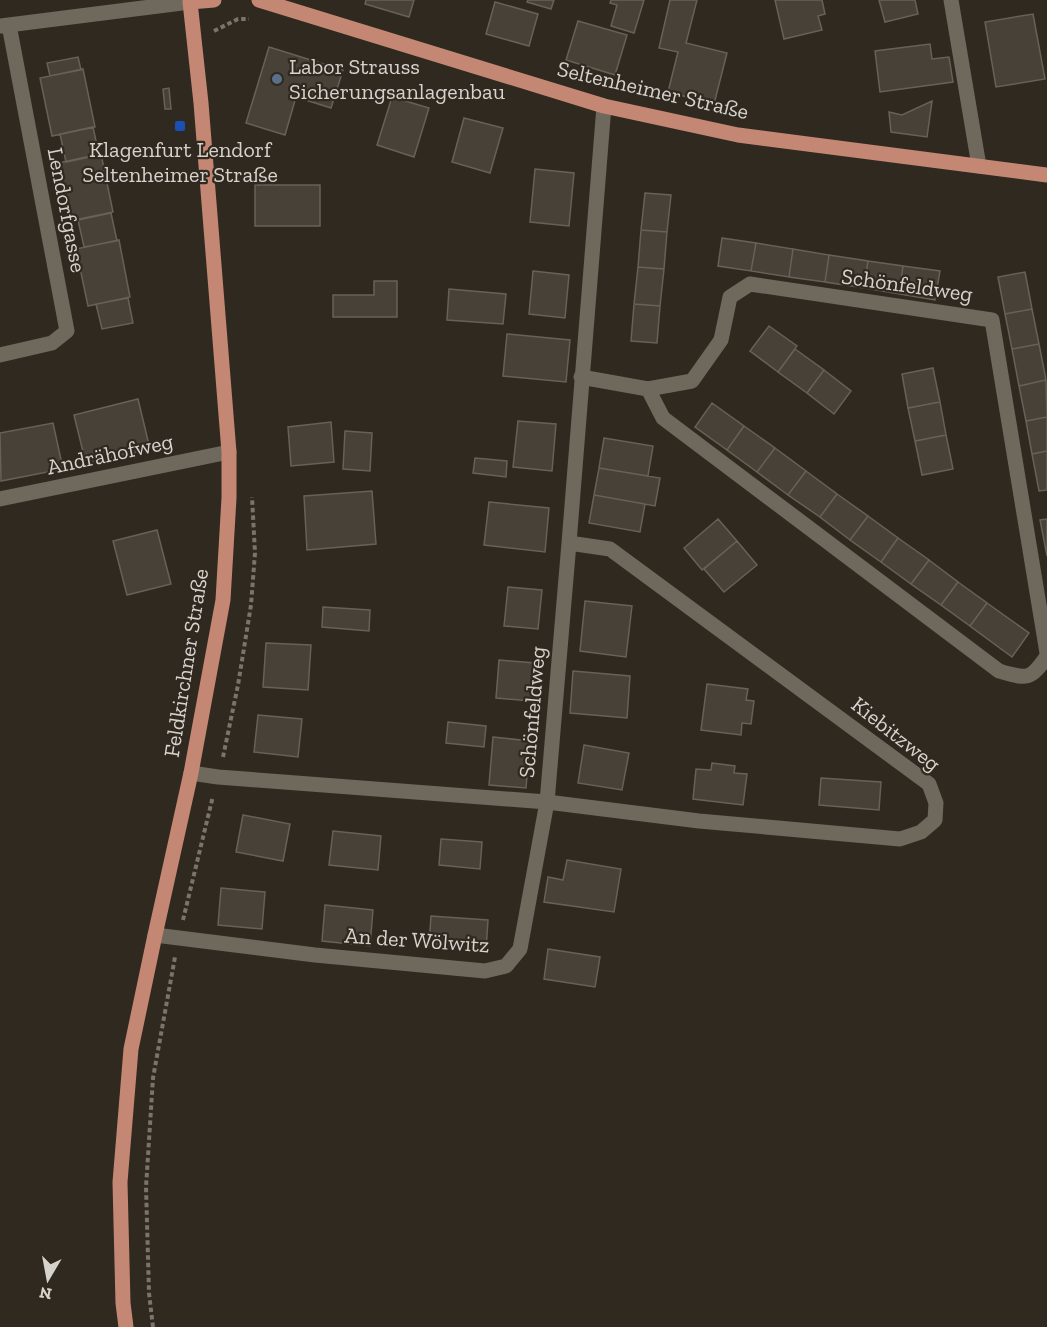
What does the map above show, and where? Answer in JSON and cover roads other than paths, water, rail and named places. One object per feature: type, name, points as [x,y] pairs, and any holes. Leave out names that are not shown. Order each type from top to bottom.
[{"type":"main road","points":[[190,1],[214,0]]},
{"type":"main road","name":"Seltenheimer Straße","points":[[259,0],[604,106],[738,135],[1047,175]]},
{"type":"main road","name":"Feldkirchner Straße","points":[[126,1327],[123,1304],[120,1182],[131,1049],[191,772],[223,600],[229,498],[229,452],[202,115],[190,1]]},
{"type":"street","points":[[951,0],[979,166]]},
{"type":"street","name":"Lendorfgasse","points":[[0,355],[52,343],[67,331],[5,26],[190,1]]},
{"type":"street","name":"Schönfeldweg","points":[[191,772],[218,777],[547,802],[604,106]]},
{"type":"street","name":"Schönfeldweg","points":[[581,377],[648,389],[692,381],[722,340],[730,297],[750,284],[992,320],[1047,655],[1036,673],[1021,678],[999,671],[663,418],[648,389]]},
{"type":"street","name":"Andrähofweg","points":[[0,500],[229,452]]},
{"type":"street","name":"Kiebitzweg","points":[[547,802],[699,821],[900,839],[921,832],[935,820],[936,803],[929,784],[610,549],[569,543]]},
{"type":"street","name":"An der Wölwitz","points":[[155,935],[315,956],[485,971],[506,966],[520,949],[547,802]]},
{"type":"place","name":"Labor Strauss Sicherungsanlagenbau","points":[[277,79]]},
{"type":"place","name":"Klagenfurt Lendorf Seltenheimer Straße","points":[[180,126]]}]
